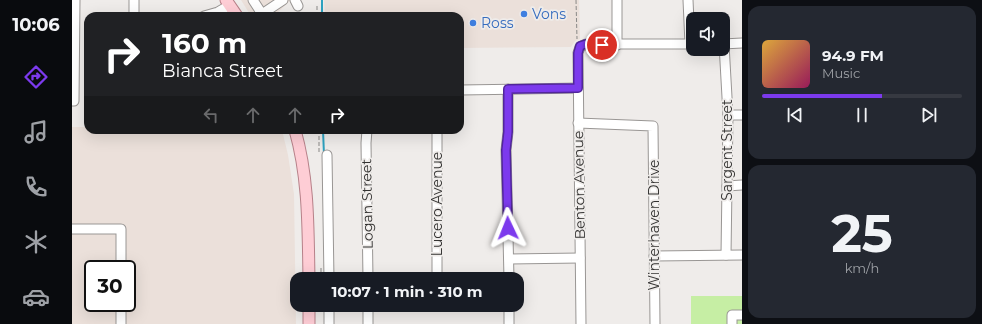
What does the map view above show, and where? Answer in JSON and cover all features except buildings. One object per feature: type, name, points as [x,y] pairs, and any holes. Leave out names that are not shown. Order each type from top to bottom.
[{"type":"main road","points":[[228,3],[234,12]]},
{"type":"main road","points":[[296,134],[306,180],[309,272]]},
{"type":"main road","points":[[309,312],[309,324]]},
{"type":"street","points":[[73,101],[73,11],[75,0]]},
{"type":"street","points":[[134,0],[134,12]]},
{"type":"street","points":[[253,0],[261,12]]},
{"type":"street","points":[[265,12],[283,0]]},
{"type":"street","points":[[617,0],[617,45]]},
{"type":"street","points":[[688,0],[689,12]]},
{"type":"street","points":[[218,12],[228,3]]},
{"type":"street","points":[[579,43],[617,45],[686,44]]},
{"type":"street","name":"Benton Avenue","points":[[579,43],[578,123],[581,324]]},
{"type":"street","points":[[730,44],[742,43]]},
{"type":"street","name":"Sargent Street","points":[[725,56],[728,115],[726,255]]},
{"type":"street","points":[[464,90],[578,88]]},
{"type":"street","points":[[508,89],[508,132],[506,150],[509,272]]},
{"type":"street","points":[[728,115],[742,114]]},
{"type":"street","name":"Winterhaven Drive","points":[[578,123],[653,126],[654,324]]},
{"type":"street","name":"Logan Street","points":[[367,134],[368,272]]},
{"type":"street","name":"Lucero Avenue","points":[[437,134],[438,272]]},
{"type":"street","points":[[323,154],[329,272]]},
{"type":"street","points":[[727,186],[742,186]]},
{"type":"street","points":[[72,229],[121,228],[121,260]]},
{"type":"street","points":[[654,256],[742,255]]},
{"type":"street","points":[[509,259],[580,258]]},
{"type":"street","points":[[121,312],[121,324]]},
{"type":"street","points":[[329,312],[329,324]]},
{"type":"street","points":[[368,312],[368,324]]},
{"type":"street","points":[[509,312],[509,324]]},
{"type":"street","points":[[732,324],[732,315],[742,315]]},
{"type":"path","points":[[576,0],[579,43]]},
{"type":"path","points":[[317,6],[317,12]]},
{"type":"path","points":[[320,134],[323,154]]},
{"type":"shaded area","points":[[241,0],[291,0],[278,12],[248,12]]},
{"type":"shaded area","points":[[324,0],[579,0],[580,39],[575,41],[571,47],[464,48],[464,12],[325,12]]},
{"type":"shaded area","points":[[72,127],[84,127],[84,134],[283,134],[294,194],[295,272],[290,272],[290,312],[296,312],[296,324],[72,324]]},
{"type":"green space","points":[[691,296],[742,296],[742,324],[691,324]]},
{"type":"waterway","points":[[322,0],[322,12]]},
{"type":"waterway","points":[[323,134],[324,155]]},
{"type":"place","name":"Vons","points":[[524,14]]},
{"type":"place","name":"Ross","points":[[473,23]]},
{"type":"route","points":[[508,228],[506,150],[508,132],[508,89],[578,88],[578,53],[580,46],[586,44],[602,45]]}]
